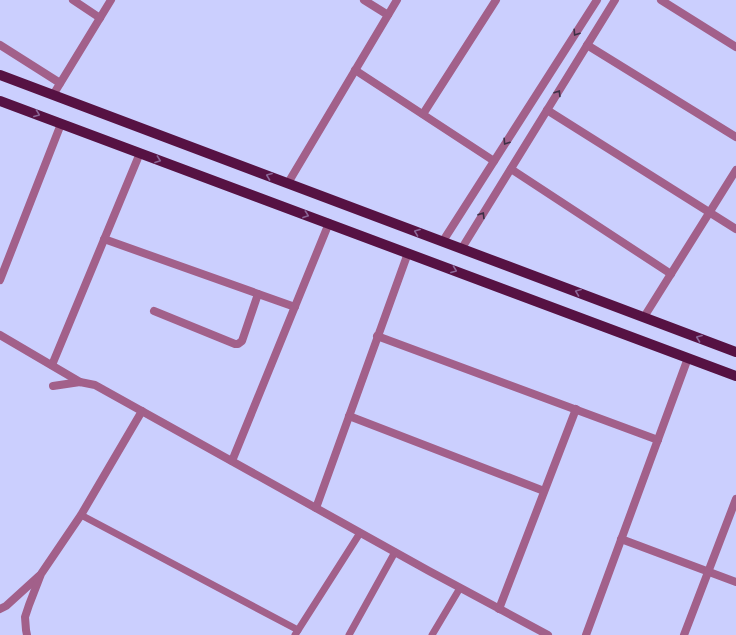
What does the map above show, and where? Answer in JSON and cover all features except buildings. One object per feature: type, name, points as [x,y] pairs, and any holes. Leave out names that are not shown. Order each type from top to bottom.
[{"type":"main road","points":[[0,75],[736,352]]},
{"type":"main road","points":[[0,101],[736,376]]},
{"type":"street","points":[[73,0],[100,18]]},
{"type":"street","points":[[53,95],[111,0]]},
{"type":"street","points":[[364,0],[388,15]]},
{"type":"street","points":[[288,183],[397,0]]},
{"type":"street","points":[[423,114],[496,0]]},
{"type":"street","points":[[443,241],[597,0]]},
{"type":"street","points":[[462,248],[615,0]]},
{"type":"street","points":[[661,0],[736,47]]},
{"type":"street","points":[[0,45],[60,83]]},
{"type":"street","points":[[587,45],[736,137]]},
{"type":"street","points":[[355,70],[494,161]]},
{"type":"street","points":[[547,110],[736,229]]},
{"type":"street","points":[[0,280],[61,124]]},
{"type":"street","points":[[52,365],[140,153]]},
{"type":"street","points":[[511,169],[671,274]]},
{"type":"street","points":[[644,317],[736,170]]},
{"type":"street","points":[[232,461],[329,223]]},
{"type":"street","points":[[104,239],[295,307]]},
{"type":"street","points":[[316,508],[408,253]]},
{"type":"street","points":[[154,311],[238,344],[242,341],[258,294]]},
{"type":"street","points":[[0,335],[80,382]]},
{"type":"street","points":[[377,336],[658,440]]},
{"type":"street","points":[[586,635],[688,358]]},
{"type":"street","points":[[53,386],[80,382],[95,385],[360,533],[548,635]]},
{"type":"street","points":[[499,609],[576,409]]},
{"type":"street","points":[[27,635],[25,617],[41,574],[81,515],[142,410]]},
{"type":"street","points":[[349,416],[544,491]]},
{"type":"street","points":[[684,635],[736,499]]},
{"type":"street","points":[[621,539],[736,582]]},
{"type":"street","points":[[0,609],[6,606],[41,574]]},
{"type":"lane","points":[[81,515],[297,632],[360,533]]},
{"type":"lane","points":[[349,635],[395,552]]},
{"type":"lane","points":[[432,635],[460,588]]}]
